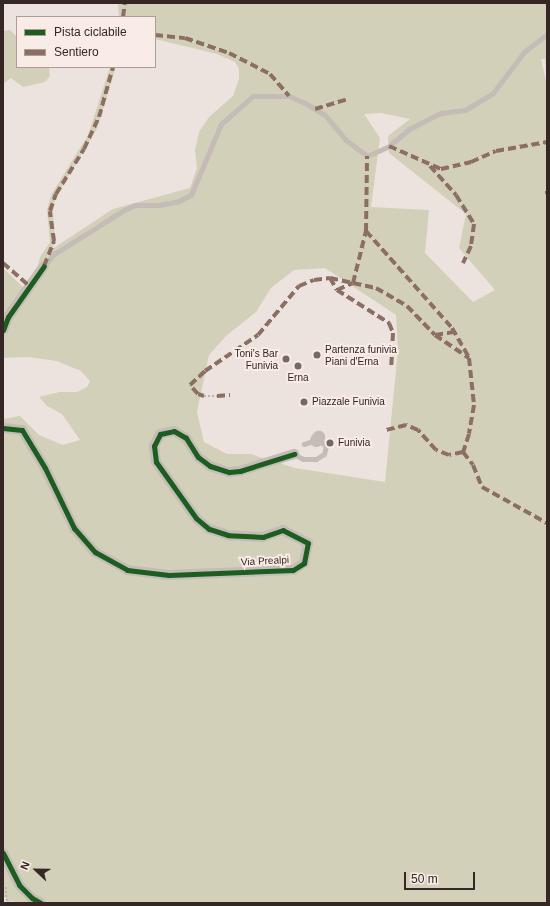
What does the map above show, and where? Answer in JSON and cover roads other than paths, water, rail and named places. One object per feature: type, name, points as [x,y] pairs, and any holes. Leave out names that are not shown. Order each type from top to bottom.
[{"type":"street","points":[[3,330],[8,317],[44,266]]},
{"type":"street","name":"Via Prealpi","points":[[3,428],[22,430],[45,468],[74,528],[95,552],[127,570],[169,575],[293,570],[304,563],[308,542],[283,530],[263,537],[228,536],[209,529],[196,518],[156,462],[154,446],[160,434],[174,431],[186,438],[198,457],[210,466],[229,472],[240,471],[294,454]]},
{"type":"street","points":[[3,853],[19,885],[32,898],[41,903]]},
{"type":"lane","points":[[44,266],[54,254],[124,210],[135,206],[159,205],[179,201],[191,196],[221,124],[253,96],[289,96],[305,103],[325,115],[346,140],[367,156],[389,146],[409,129],[440,113],[465,110],[493,93],[524,52],[547,34]]},
{"type":"lane","points":[[294,454],[303,458],[316,460],[324,454],[326,446],[313,440]]},
{"type":"place","name":"Partenza funivia Piani d'Erna","points":[[317,355]]},
{"type":"place","name":"Toni's Bar Funivia","points":[[286,359]]},
{"type":"place","name":"Erna","points":[[298,366]]},
{"type":"place","name":"Piazzale Funivia","points":[[304,402]]},
{"type":"place","name":"Funivia","points":[[330,443]]}]
